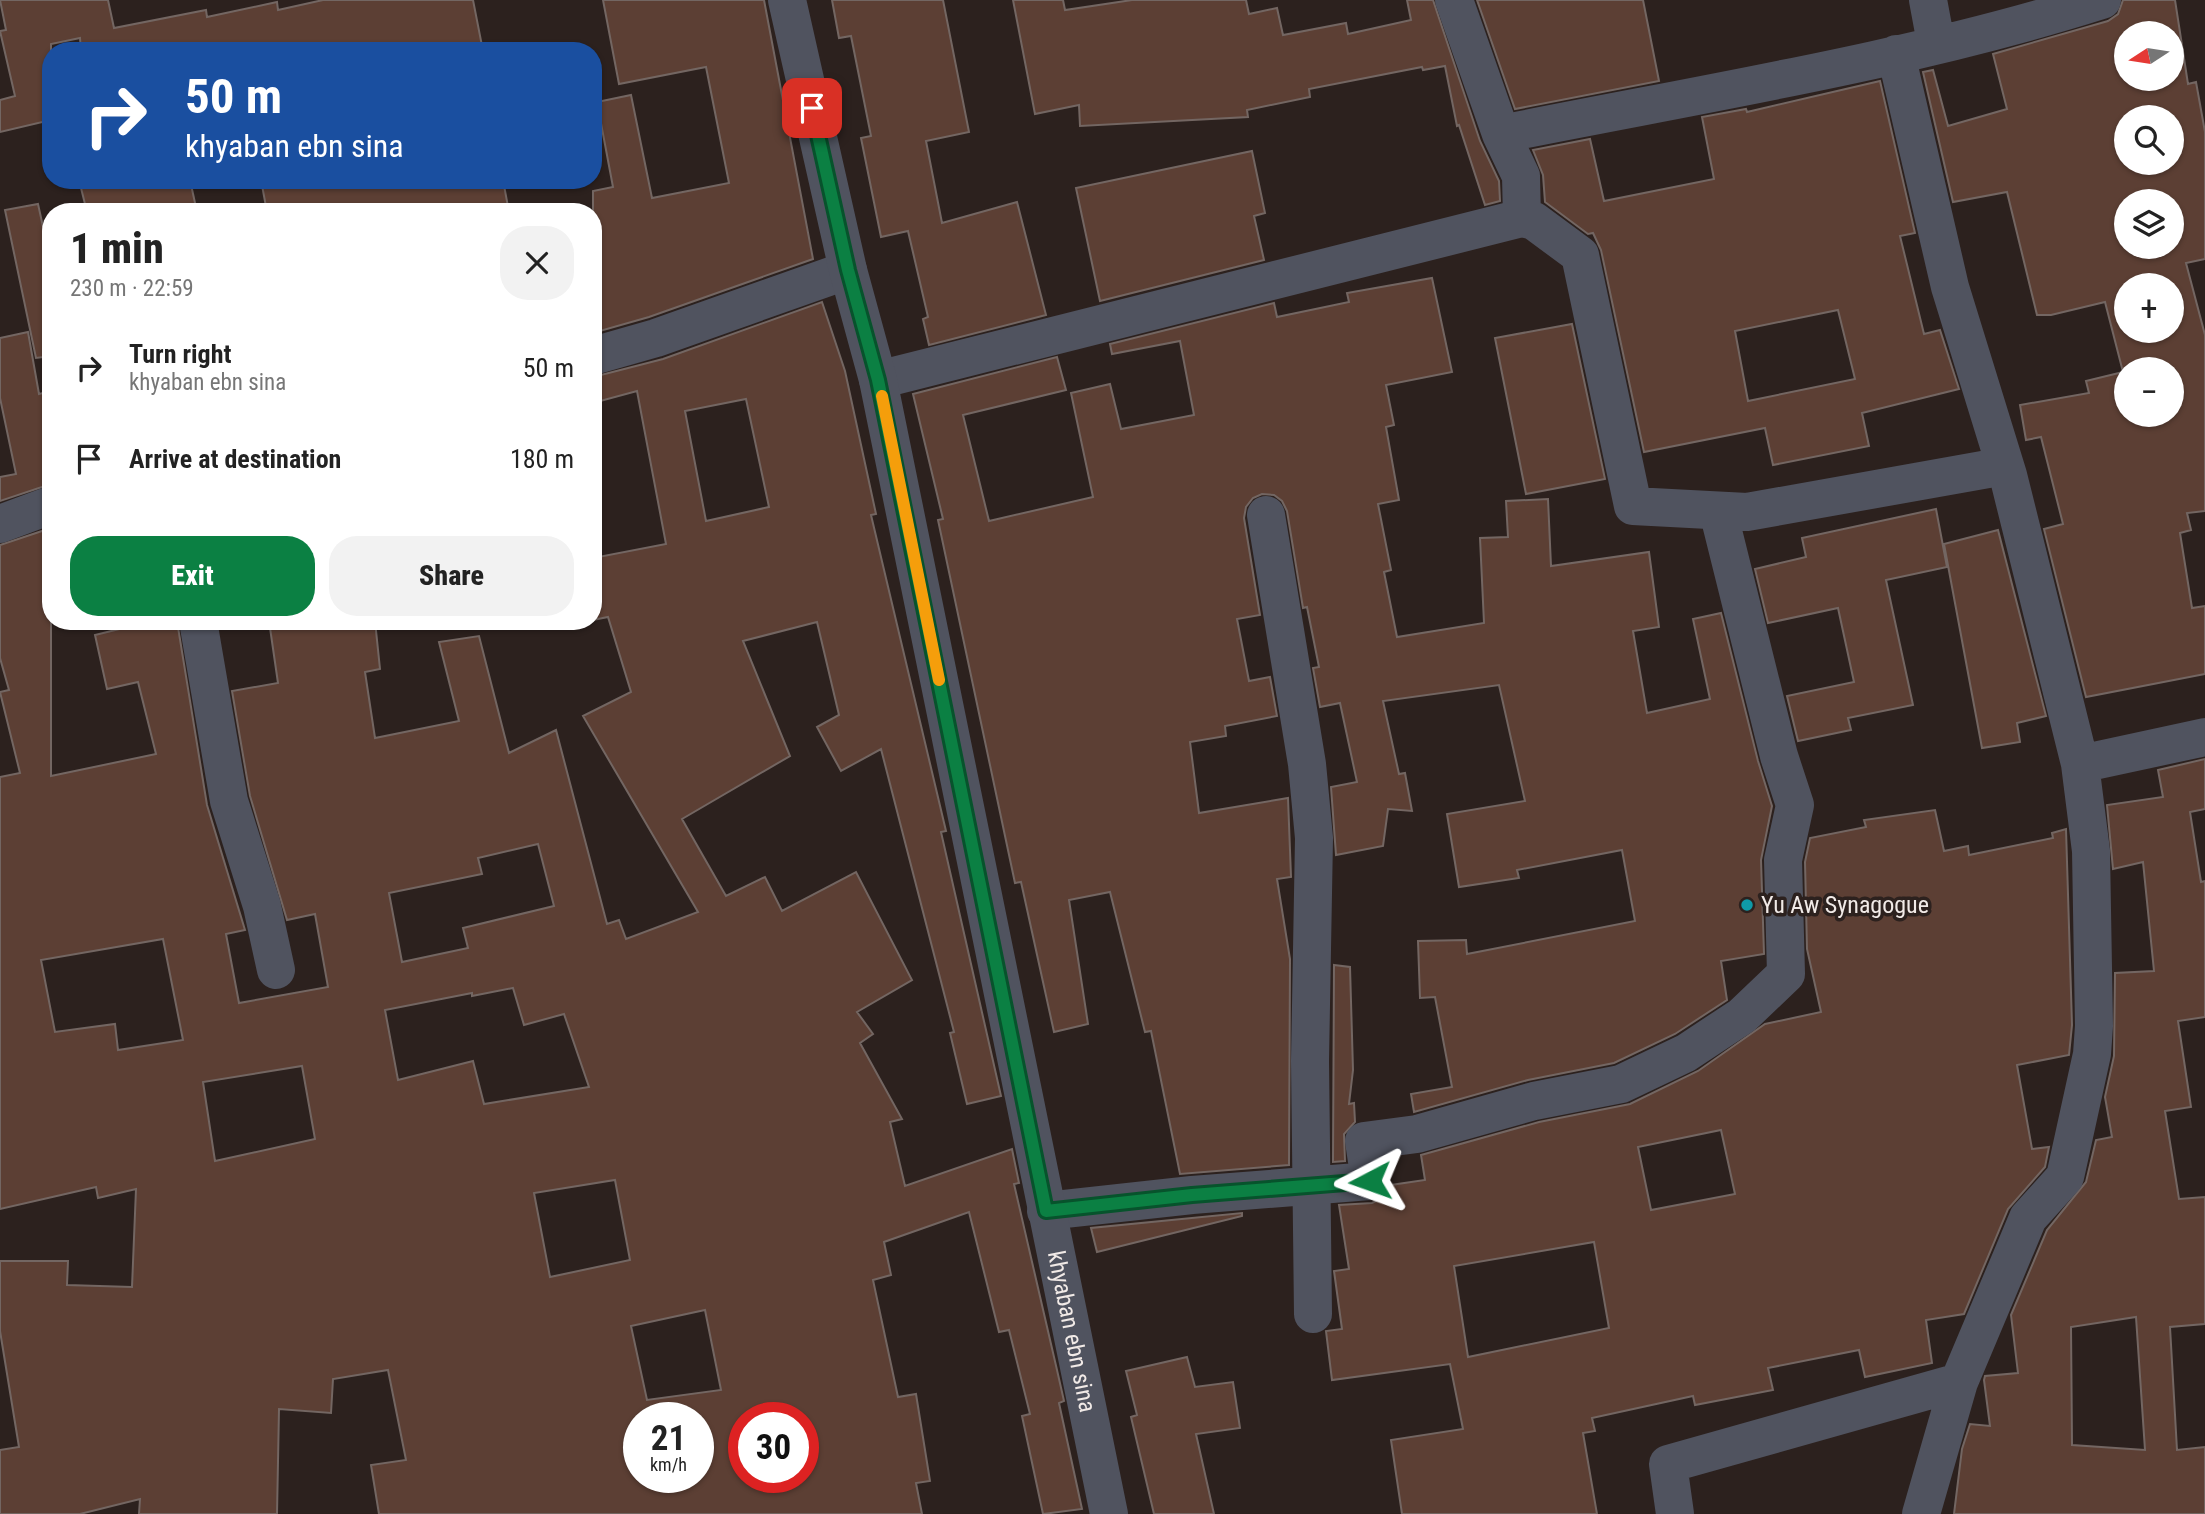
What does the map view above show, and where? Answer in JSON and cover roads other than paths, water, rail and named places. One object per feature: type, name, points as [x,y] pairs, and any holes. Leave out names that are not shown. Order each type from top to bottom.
[{"type":"street","name":"khyaban ebn sina","points":[[787,0],[848,270],[878,380],[1109,1514]]},
{"type":"street","points":[[1454,0],[1502,134],[1521,176],[1522,218]]},
{"type":"street","points":[[1928,0],[1936,43]]},
{"type":"street","points":[[1502,134],[1896,54],[2050,17],[2102,0]]},
{"type":"street","points":[[1896,54],[1950,287],[2005,466],[2080,764],[2091,851],[2092,1054],[2065,1177],[2028,1218],[1959,1382],[1921,1514]]},
{"type":"street","points":[[878,380],[1522,218],[1534,220],[1580,255],[1633,506],[1747,512],[2005,466]]},
{"type":"street","points":[[602,353],[656,338],[848,270]]},
{"type":"street","points":[[0,524],[42,508]]},
{"type":"street","points":[[1046,1211],[1370,1181],[1364,1141],[1417,1134],[1534,1101],[1621,1084],[1686,1053],[1742,1016],[1786,974],[1783,860],[1796,805],[1779,756],[1718,511]]},
{"type":"street","points":[[1266,515],[1307,764],[1314,838],[1310,1185],[1313,1314]]},
{"type":"street","points":[[200,630],[229,801],[262,906],[276,970]]},
{"type":"street","points":[[2080,764],[2205,737]]},
{"type":"street","points":[[1675,1514],[1668,1464],[1959,1382]]},
{"type":"place","name":"Yu Aw Synagogue","points":[[1747,905]]}]
